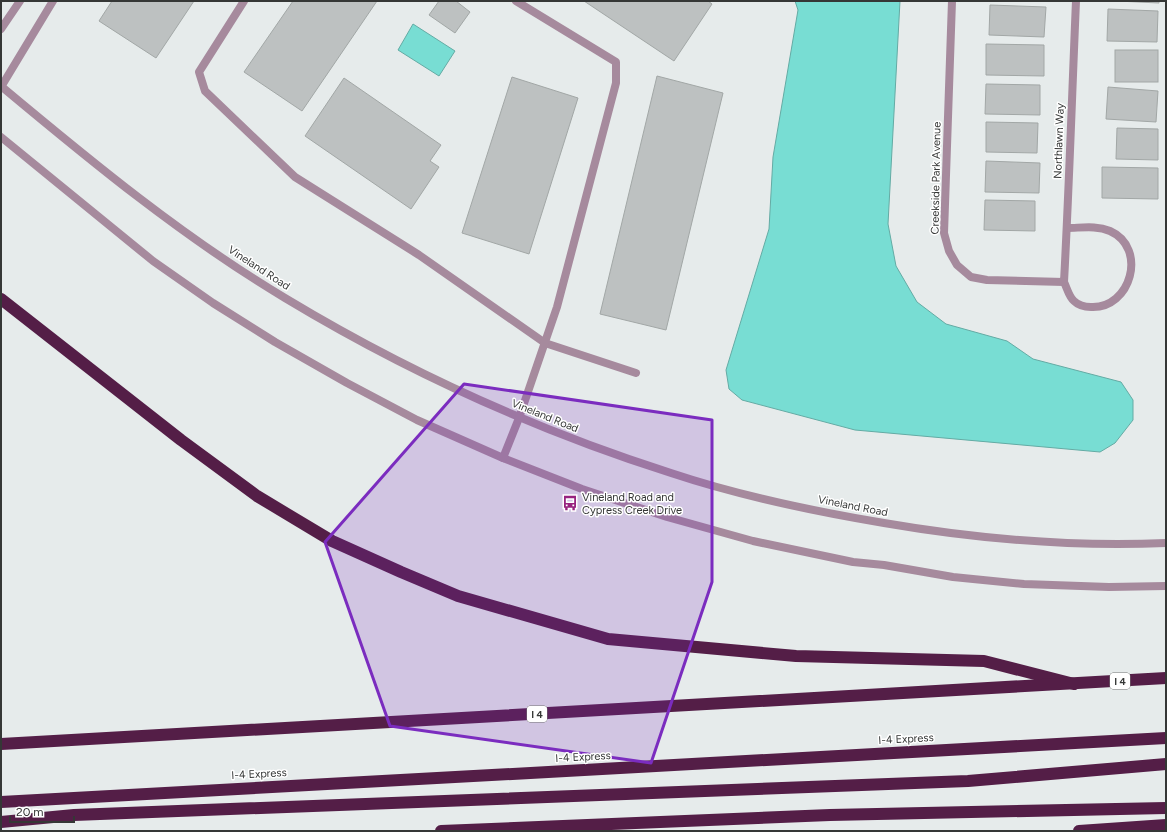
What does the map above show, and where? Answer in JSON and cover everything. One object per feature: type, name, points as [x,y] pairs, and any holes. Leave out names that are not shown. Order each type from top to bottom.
[{"type":"highway","points":[[1,299],[181,440],[257,496],[332,541],[458,596],[608,639],[796,656],[984,661],[1074,684]]},
{"type":"highway","name":"I 4","points":[[1,744],[1166,678]]},
{"type":"highway","name":"I-4 Express","points":[[1,802],[1166,738]]},
{"type":"highway","points":[[1,822],[74,816],[960,781],[1166,764]]},
{"type":"highway","points":[[440,831],[830,815],[1166,808]]},
{"type":"highway","points":[[1079,831],[1166,825]]},
{"type":"street","points":[[1,29],[20,1]]},
{"type":"street","points":[[1,87],[53,1]]},
{"type":"street","points":[[244,1],[199,72],[204,91],[295,177],[419,254],[545,343],[636,373]]},
{"type":"street","points":[[503,458],[519,418],[557,307],[616,83],[616,62],[516,1]]},
{"type":"street","name":"Creekside Park Avenue","points":[[952,1],[944,233],[949,251],[957,265],[971,277],[987,280],[1064,282]]},
{"type":"street","name":"Northlawn Way","points":[[1064,282],[1067,254],[1076,1]]},
{"type":"street","name":"Vineland Road","points":[[1,87],[144,202],[216,254],[283,297],[374,349],[436,380],[519,418],[583,443],[673,474],[763,499],[846,517],[931,531],[998,539],[1074,543],[1166,543]]},
{"type":"street","points":[[1,137],[153,261],[212,303],[275,342],[347,383],[417,420],[503,458],[582,489],[667,517],[753,541],[853,562],[884,565],[953,577],[1024,584],[1109,587],[1166,586]]},
{"type":"street","points":[[1064,282],[1072,301],[1082,307],[1095,307],[1108,304],[1119,296],[1127,286],[1131,273],[1131,259],[1128,249],[1118,237],[1110,231],[1097,228],[1067,228]]},
{"type":"highlighted area","points":[[464,384],[712,420],[712,582],[651,763],[390,726],[325,542]]},
{"type":"water","points":[[795,1],[900,1],[888,224],[896,266],[917,302],[946,324],[1007,341],[1033,359],[1121,382],[1133,400],[1133,420],[1115,443],[1100,452],[855,430],[742,400],[729,389],[726,370],[769,229],[773,157],[798,10]]},
{"type":"water","points":[[413,24],[455,51],[439,76],[398,50]]},
{"type":"building","points":[[112,1],[194,1],[156,58],[99,21]]},
{"type":"building","points":[[293,1],[377,1],[302,111],[244,72]]},
{"type":"building","points":[[439,1],[456,1],[470,12],[455,33],[429,15]]},
{"type":"building","points":[[584,1],[708,1],[712,4],[674,61]]},
{"type":"building","points":[[1117,1],[1159,1],[1159,3]]},
{"type":"building","points":[[990,5],[1046,7],[1044,37],[989,35]]},
{"type":"building","points":[[1108,9],[1158,11],[1157,42],[1107,41]]},
{"type":"building","points":[[986,44],[1044,45],[1044,76],[986,75]]},
{"type":"building","points":[[1115,50],[1158,50],[1158,82],[1115,82]]},
{"type":"building","points":[[657,76],[723,93],[666,330],[600,314]]},
{"type":"building","points":[[512,77],[578,98],[529,254],[462,233]]},
{"type":"building","points":[[344,78],[441,145],[430,161],[439,167],[411,209],[305,136]]},
{"type":"building","points":[[986,84],[1040,85],[1040,115],[985,114]]},
{"type":"building","points":[[1108,87],[1158,91],[1156,122],[1106,119]]},
{"type":"building","points":[[986,122],[1038,123],[1037,153],[986,152]]},
{"type":"building","points":[[1117,128],[1158,129],[1158,160],[1116,159]]},
{"type":"building","points":[[986,161],[1040,163],[1039,193],[985,192]]},
{"type":"building","points":[[1102,167],[1158,168],[1158,199],[1102,198]]},
{"type":"building","points":[[985,200],[1035,201],[1035,231],[984,230]]},
{"type":"place","name":"Vineland Road and Cypress Creek Drive","points":[[570,503]]}]
